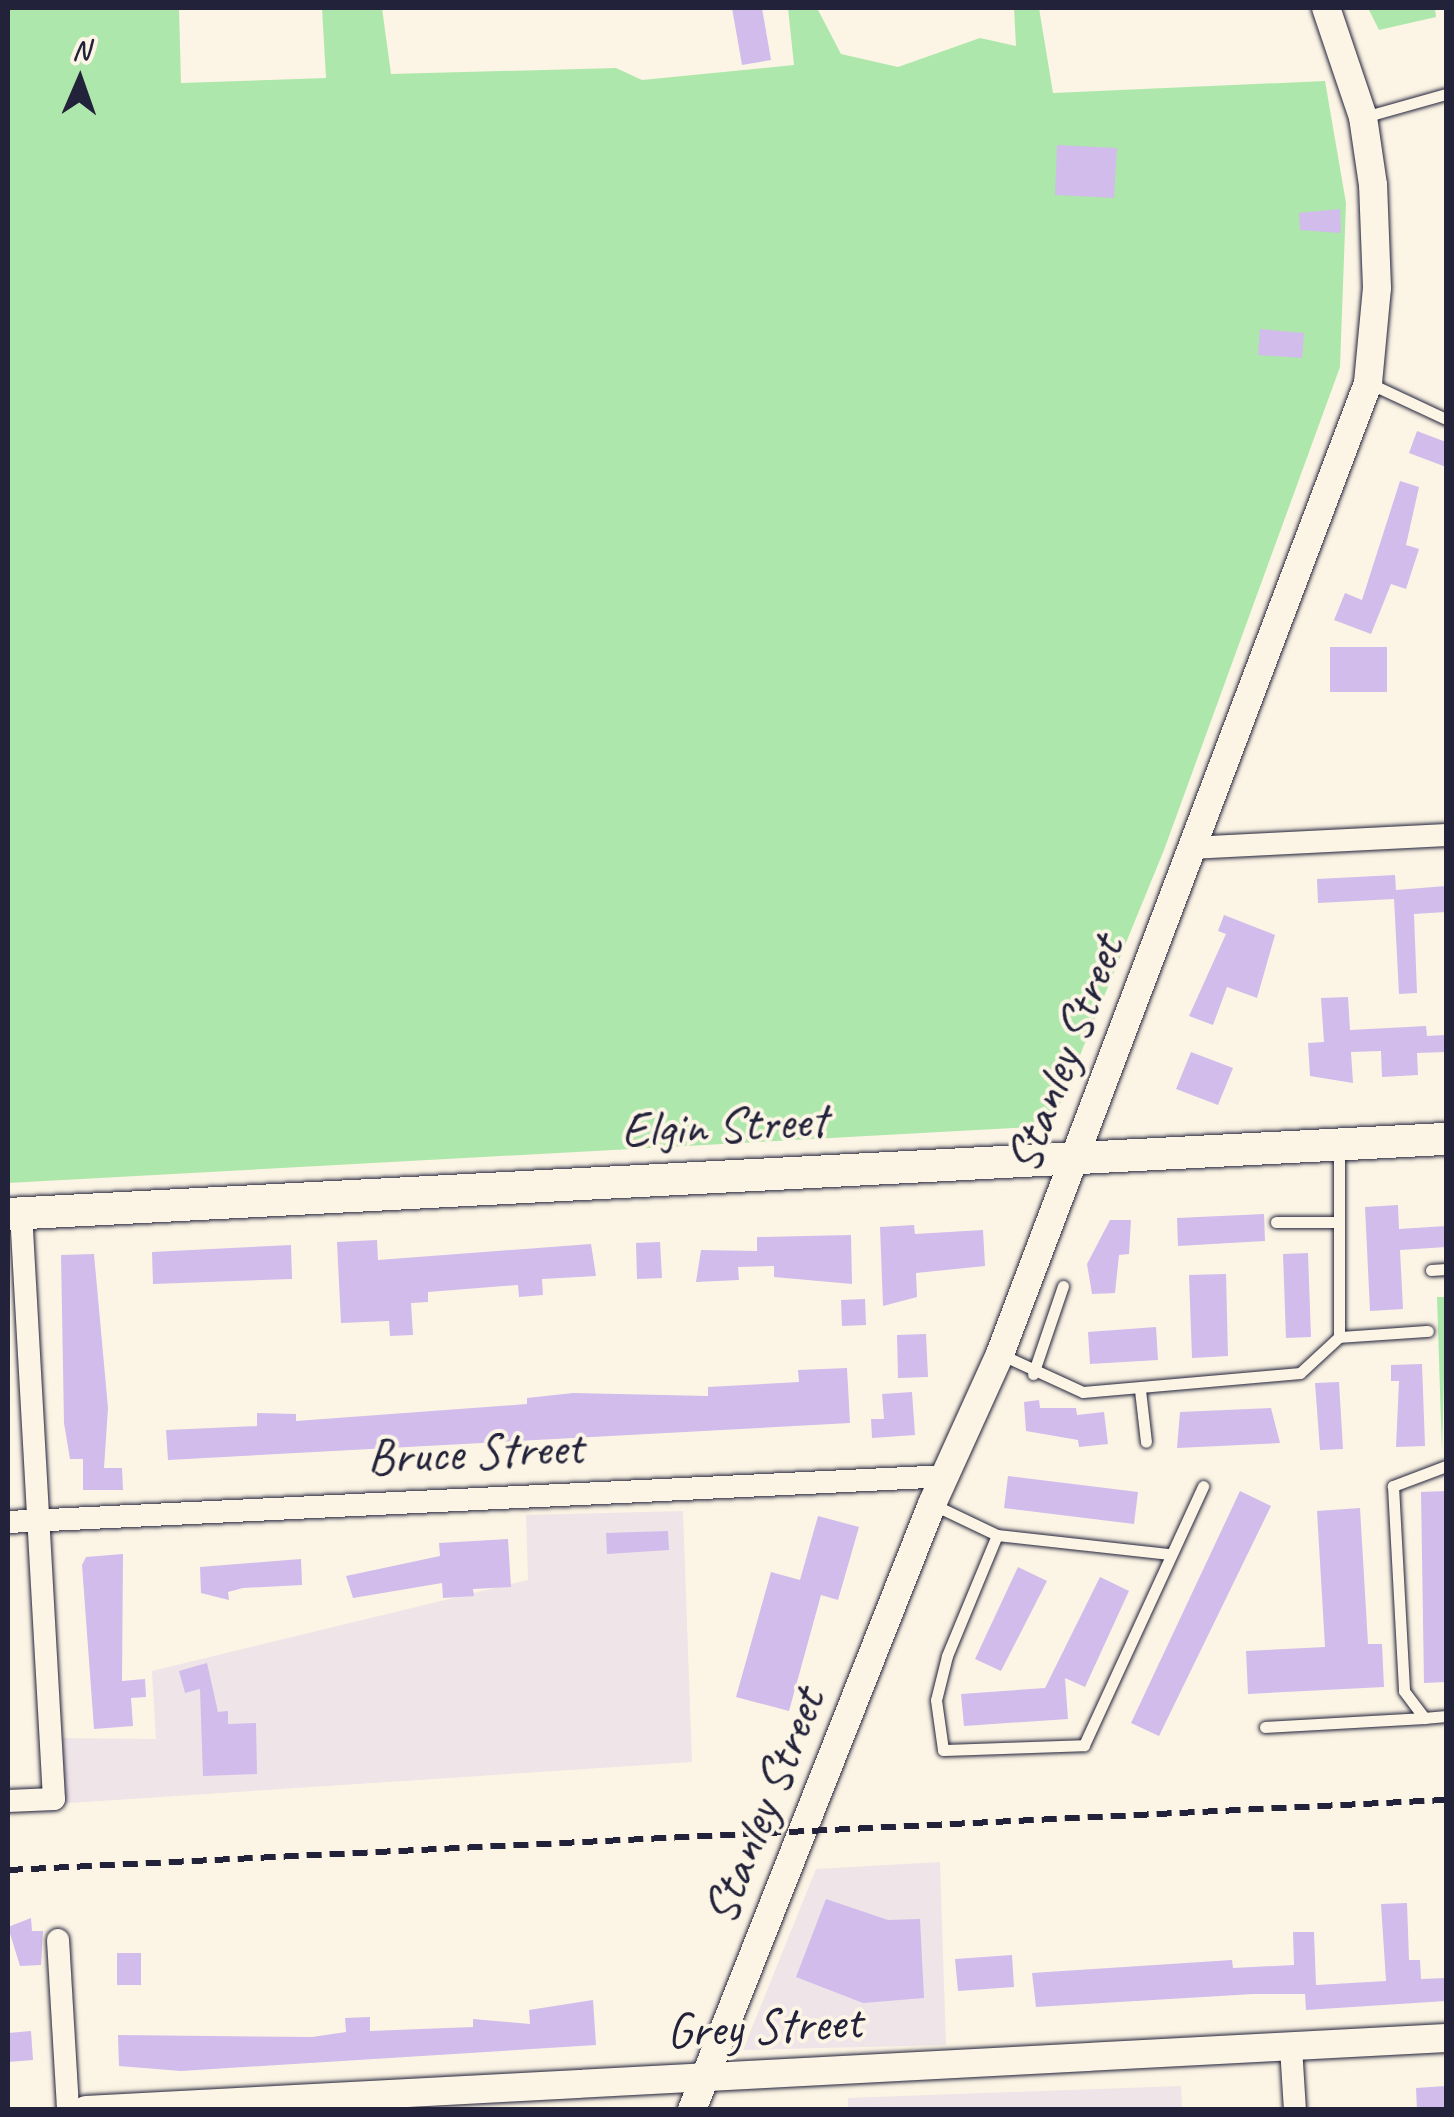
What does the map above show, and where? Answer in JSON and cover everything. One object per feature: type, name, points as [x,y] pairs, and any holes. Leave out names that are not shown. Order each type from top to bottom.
[{"type":"main road","name":"Elgin Street","points":[[14,1214],[1446,1138]]},
{"type":"street","name":"Stanley Street","points":[[692,2110],[932,1504],[1000,1354],[1368,383],[1377,288],[1364,117],[1326,8]]},
{"type":"street","points":[[1191,848],[1446,836]]},
{"type":"street","points":[[8,1802],[54,1799],[38,1520],[14,1214]]},
{"type":"street","name":"Bruce Street","points":[[8,1522],[947,1476]]},
{"type":"street","points":[[58,1940],[68,2110]]},
{"type":"street","name":"Grey Street","points":[[86,2110],[706,2074],[1446,2038]]},
{"type":"street","points":[[1292,2046],[1295,2110]]},
{"type":"lane","points":[[1364,117],[1446,94]]},
{"type":"lane","points":[[1368,383],[1446,419]]},
{"type":"lane","points":[[1339,1141],[1339,1337]]},
{"type":"lane","points":[[1276,1222],[1339,1222]]},
{"type":"lane","points":[[1431,1270],[1446,1269]]},
{"type":"lane","points":[[1033,1374],[1063,1286]]},
{"type":"lane","points":[[1000,1354],[1033,1374],[1083,1392],[1140,1390],[1300,1373],[1339,1337],[1428,1331]]},
{"type":"lane","points":[[1140,1390],[1146,1442]]},
{"type":"lane","points":[[1424,1718],[1404,1691],[1393,1486],[1446,1466]]},
{"type":"lane","points":[[997,1535],[936,1700],[943,1750],[961,1755],[1084,1746],[1203,1486]]},
{"type":"lane","points":[[932,1504],[997,1535],[1170,1554]]},
{"type":"lane","points":[[1265,1727],[1446,1716]]},
{"type":"shaded area","points":[[683,1511],[692,1762],[54,1804],[51,1738],[156,1739],[152,1671],[528,1580],[526,1515]]},
{"type":"shaded area","points":[[940,1862],[946,2045],[743,2050],[816,1869]]},
{"type":"shaded area","points":[[1181,2086],[1182,2109],[848,2109],[848,2098]]},
{"type":"green space","points":[[8,8],[179,8],[181,83],[326,78],[322,8],[382,8],[391,74],[616,68],[642,80],[794,65],[788,8],[817,8],[841,54],[898,67],[980,38],[1016,46],[1014,8],[1039,8],[1053,93],[1325,81],[1346,203],[1340,367],[1164,850],[1051,1126],[8,1183]]},
{"type":"green space","points":[[1368,8],[1435,8],[1436,17],[1379,30]]},
{"type":"green space","points":[[1437,1297],[1446,1297],[1442,1454]]},
{"type":"building","points":[[732,8],[762,8],[771,60],[742,65]]},
{"type":"building","points":[[1057,145],[1117,148],[1114,198],[1055,195]]},
{"type":"building","points":[[1340,209],[1341,233],[1300,230],[1299,213]]},
{"type":"building","points":[[1260,329],[1304,333],[1302,358],[1258,355]]},
{"type":"building","points":[[1417,431],[1446,442],[1446,467],[1409,453]]},
{"type":"building","points":[[1400,481],[1419,487],[1406,545],[1419,549],[1406,589],[1391,584],[1371,634],[1334,620],[1345,593],[1362,600]]},
{"type":"building","points":[[1330,647],[1387,647],[1387,692],[1330,692]]},
{"type":"building","points":[[1395,875],[1396,890],[1446,886],[1446,912],[1414,914],[1417,993],[1399,994],[1394,899],[1318,903],[1317,879]]},
{"type":"building","points":[[1224,915],[1275,935],[1257,998],[1227,987],[1213,1025],[1189,1016],[1226,934],[1218,931]]},
{"type":"building","points":[[1348,997],[1350,1030],[1426,1026],[1427,1036],[1446,1035],[1446,1052],[1417,1053],[1418,1075],[1382,1077],[1381,1051],[1351,1052],[1353,1083],[1310,1076],[1308,1043],[1324,1042],[1321,998]]},
{"type":"building","points":[[1191,1052],[1233,1068],[1218,1105],[1176,1089]]},
{"type":"building","points":[[1398,1205],[1399,1229],[1446,1226],[1446,1247],[1400,1250],[1403,1309],[1370,1311],[1365,1207]]},
{"type":"building","points":[[1264,1214],[1265,1241],[1178,1246],[1177,1218]]},
{"type":"building","points":[[1110,1220],[1131,1220],[1129,1254],[1119,1255],[1115,1293],[1092,1294],[1087,1264]]},
{"type":"building","points":[[914,1225],[915,1234],[983,1230],[985,1266],[916,1273],[917,1297],[883,1306],[880,1227]]},
{"type":"building","points":[[851,1235],[852,1284],[774,1277],[774,1266],[738,1267],[739,1280],[696,1282],[701,1250],[757,1251],[757,1237]]},
{"type":"building","points":[[377,1240],[378,1260],[591,1244],[596,1276],[542,1279],[543,1295],[519,1297],[518,1285],[428,1292],[428,1302],[411,1303],[413,1335],[390,1336],[389,1321],[341,1323],[337,1242]]},
{"type":"building","points":[[660,1242],[662,1278],[637,1279],[636,1243]]},
{"type":"building","points":[[291,1245],[292,1279],[153,1284],[152,1252]]},
{"type":"building","points":[[1308,1253],[1311,1337],[1286,1338],[1283,1254]]},
{"type":"building","points":[[94,1254],[108,1408],[104,1468],[122,1468],[123,1490],[83,1490],[83,1459],[70,1459],[64,1423],[61,1255]]},
{"type":"building","points":[[1226,1274],[1228,1356],[1192,1358],[1189,1275]]},
{"type":"building","points":[[865,1299],[866,1325],[842,1326],[841,1300]]},
{"type":"building","points":[[1156,1327],[1158,1360],[1090,1364],[1088,1332]]},
{"type":"building","points":[[926,1334],[928,1377],[898,1378],[897,1335]]},
{"type":"building","points":[[1422,1364],[1425,1446],[1396,1447],[1399,1381],[1391,1381],[1391,1365]]},
{"type":"building","points":[[847,1368],[850,1423],[168,1460],[166,1430],[257,1426],[257,1413],[296,1414],[296,1421],[527,1404],[527,1398],[573,1393],[708,1396],[708,1387],[799,1382],[798,1370]]},
{"type":"building","points":[[1339,1382],[1343,1449],[1320,1450],[1315,1383]]},
{"type":"building","points":[[912,1392],[915,1435],[872,1438],[871,1419],[884,1419],[882,1394]]},
{"type":"building","points":[[1039,1400],[1040,1408],[1076,1408],[1077,1415],[1104,1412],[1108,1444],[1079,1447],[1078,1440],[1026,1431],[1024,1402]]},
{"type":"building","points":[[1271,1408],[1280,1443],[1177,1448],[1180,1412]]},
{"type":"building","points":[[1008,1476],[1138,1492],[1134,1524],[1004,1508]]},
{"type":"building","points":[[1240,1491],[1271,1506],[1159,1736],[1131,1723]]},
{"type":"building","points":[[1446,1491],[1446,1682],[1424,1683],[1421,1492]]},
{"type":"building","points":[[1360,1508],[1368,1644],[1382,1644],[1384,1687],[1248,1694],[1246,1651],[1325,1647],[1317,1511]]},
{"type":"building","points":[[818,1516],[859,1527],[838,1600],[821,1595],[789,1711],[736,1697],[771,1572],[800,1580]]},
{"type":"building","points":[[668,1531],[669,1550],[607,1554],[606,1533]]},
{"type":"building","points":[[508,1539],[511,1587],[473,1589],[474,1596],[443,1598],[442,1583],[353,1598],[346,1576],[440,1556],[439,1543]]},
{"type":"building","points":[[123,1554],[122,1681],[145,1679],[146,1697],[131,1698],[133,1726],[94,1729],[82,1565],[86,1557]]},
{"type":"building","points":[[301,1559],[302,1585],[243,1588],[228,1592],[229,1600],[201,1593],[200,1567]]},
{"type":"building","points":[[1018,1567],[1047,1581],[1001,1671],[975,1659]]},
{"type":"building","points":[[1100,1577],[1129,1591],[1085,1687],[1065,1678],[1068,1719],[964,1726],[961,1694],[1045,1688]]},
{"type":"building","points":[[207,1663],[218,1712],[228,1711],[228,1724],[256,1723],[257,1774],[203,1776],[200,1689],[185,1693],[179,1671]]},
{"type":"building","points":[[826,1899],[888,1920],[920,1919],[924,1998],[863,2003],[796,1977]]},
{"type":"building","points":[[1407,1903],[1409,1960],[1420,1960],[1421,1979],[1446,1978],[1446,2001],[1306,2010],[1305,1994],[1253,1994],[1036,2007],[1032,1973],[1232,1960],[1233,1968],[1294,1965],[1293,1932],[1314,1932],[1316,1985],[1386,1981],[1381,1904]]},
{"type":"building","points":[[31,1918],[32,1931],[43,1931],[41,1965],[20,1966],[8,1927]]},
{"type":"building","points":[[117,1953],[141,1953],[141,1985],[117,1985]]},
{"type":"building","points":[[1012,1955],[1014,1987],[958,1991],[955,1959]]},
{"type":"building","points":[[593,2000],[596,2045],[181,2071],[119,2066],[118,2035],[312,2037],[346,2032],[345,2018],[370,2017],[370,2031],[473,2027],[473,2019],[530,2024],[529,2010]]},
{"type":"building","points":[[31,2031],[33,2060],[8,2062],[8,2033]]},
{"type":"building","points":[[1446,2086],[1446,2110],[1417,2110],[1416,2088]]},
{"type":"railway","points":[[8,1870],[1446,1800]]}]
